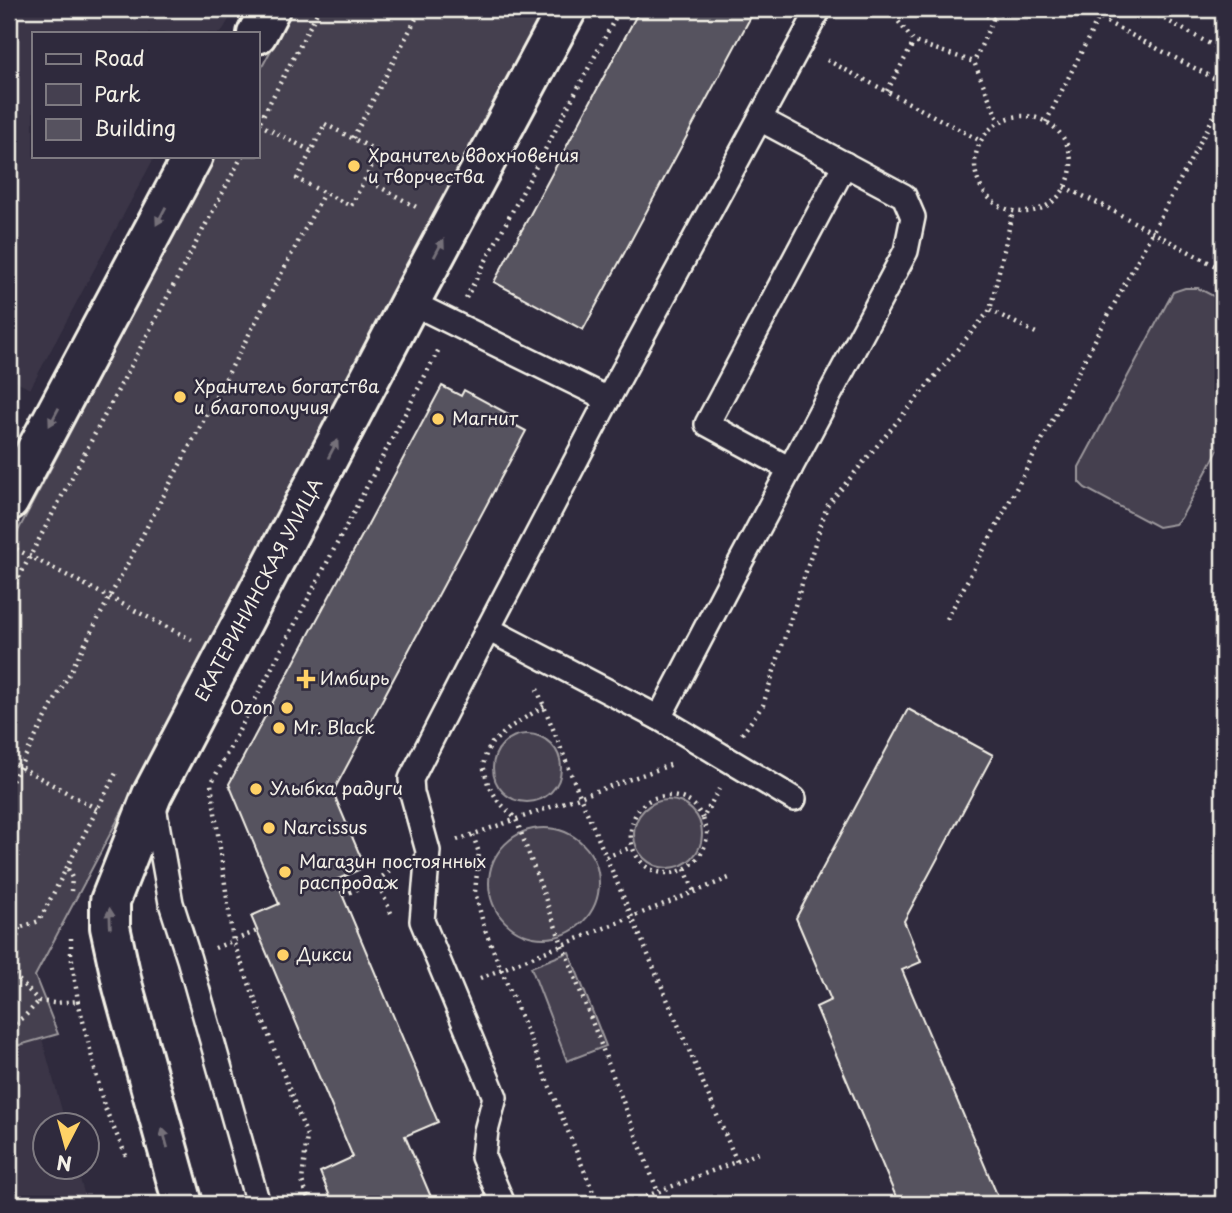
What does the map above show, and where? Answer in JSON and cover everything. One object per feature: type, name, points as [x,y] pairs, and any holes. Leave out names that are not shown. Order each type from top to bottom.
[{"type":"street","points":[[258,32],[270,9]]},
{"type":"street","name":"ЕКАТЕРИНИНСКАЯ УЛИЦА","points":[[183,1204],[123,987],[110,927],[110,901],[152,795],[567,9]]},
{"type":"street","points":[[9,501],[192,158]]},
{"type":"lane","points":[[503,1204],[483,1157],[486,1131],[495,1097],[422,921],[428,851],[412,793],[411,779],[608,399],[819,9]]},
{"type":"lane","points":[[659,718],[906,251],[913,217],[904,196],[760,119]]},
{"type":"lane","points":[[790,469],[707,424],[845,164]]},
{"type":"lane","points":[[410,302],[608,399]]},
{"type":"lane","points":[[488,629],[659,718],[794,799]]},
{"type":"lane","points":[[152,795],[171,903],[258,1204]]},
{"type":"path","points":[[259,123],[319,9]]},
{"type":"path","points":[[353,138],[421,9]]},
{"type":"path","points":[[310,1204],[302,1181],[307,1136],[233,941],[211,784],[620,9]]},
{"type":"path","points":[[974,9],[993,19]]},
{"type":"path","points":[[999,122],[974,62],[993,19],[1007,9]]},
{"type":"path","points":[[1083,9],[1223,83]]},
{"type":"path","points":[[1146,9],[1223,51]]},
{"type":"path","points":[[845,14],[894,11],[914,42],[974,62]]},
{"type":"path","points":[[1046,122],[1099,17]]},
{"type":"path","points":[[887,91],[914,42]]},
{"type":"path","points":[[800,45],[981,141]]},
{"type":"path","points":[[947,619],[1223,99]]},
{"type":"path","points":[[1016,116],[1032,117],[1046,122],[1060,134],[1069,149],[1071,165],[1068,181],[1059,196],[1046,206],[1030,212],[1013,211],[998,205],[985,194],[977,180],[974,163],[986,132],[999,122],[1016,116]]},
{"type":"path","points":[[326,124],[379,152],[351,206],[297,178],[311,151],[326,124]]},
{"type":"path","points":[[259,125],[311,151]]},
{"type":"path","points":[[9,596],[241,158]]},
{"type":"path","points":[[365,179],[428,213]]},
{"type":"path","points":[[1064,187],[1223,270]]},
{"type":"path","points":[[9,787],[324,193]]},
{"type":"path","points":[[990,310],[1036,333]]},
{"type":"path","points":[[10,546],[198,643]]},
{"type":"path","points":[[547,660],[536,684],[544,706],[737,1162]]},
{"type":"path","points":[[544,706],[512,726],[492,743],[483,765],[488,784],[498,801],[516,819],[658,1192]]},
{"type":"path","points":[[9,761],[97,809]]},
{"type":"path","points":[[666,795],[681,798],[694,805],[703,818],[707,833],[705,848],[697,860],[685,869],[670,873],[655,870],[642,863],[632,847],[629,836],[632,821],[639,808],[652,799],[666,795]]},
{"type":"path","points":[[473,835],[479,853],[475,892],[485,930],[598,1204]]},
{"type":"path","points":[[606,857],[632,847]]},
{"type":"path","points":[[685,869],[694,891]]},
{"type":"path","points":[[450,989],[729,877]]},
{"type":"path","points":[[342,895],[377,881]]},
{"type":"path","points":[[19,928],[10,972],[39,1001],[54,1003],[88,999]]},
{"type":"path","points":[[211,950],[257,931]]},
{"type":"path","points":[[9,1027],[25,1016],[39,1001]]},
{"type":"path","points":[[626,1204],[759,1153]]},
{"type":"shaded area","points":[[9,9],[235,9],[222,32],[32,32],[32,158],[154,158],[30,389],[9,378]]},
{"type":"shaded area","points":[[42,1039],[62,1112],[32,1112],[32,1182],[81,1182],[87,1204],[9,1204],[9,1048]]},
{"type":"green space","points":[[293,9],[547,9],[35,976],[58,1034],[9,1048],[9,548],[214,158],[259,158],[259,72]]},
{"type":"green space","points":[[1198,288],[1223,301],[1223,441],[1181,518],[1175,524],[1158,527],[1085,488],[1079,482],[1079,467],[1173,292]]},
{"type":"green space","points":[[534,734],[555,749],[561,761],[559,781],[551,792],[534,802],[520,802],[503,792],[495,781],[493,761],[503,744],[514,736]]},
{"type":"green space","points":[[668,800],[681,803],[692,810],[699,821],[702,834],[699,847],[692,858],[681,865],[668,868],[655,865],[644,858],[637,847],[634,834],[637,821],[644,810],[655,803]]},
{"type":"green space","points":[[544,828],[565,833],[583,844],[594,862],[599,883],[594,904],[583,922],[565,933],[544,938],[523,933],[505,922],[494,904],[489,883],[494,862],[505,844],[523,833]]},
{"type":"green space","points":[[569,952],[606,1046],[567,1061],[531,967]]},
{"type":"building","points":[[640,9],[755,9],[583,330],[494,282]]},
{"type":"building","points":[[442,386],[461,396],[464,390],[512,416],[509,422],[526,431],[333,792],[365,867],[336,880],[438,1122],[405,1136],[434,1204],[333,1204],[320,1172],[353,1157],[251,916],[279,904],[229,784]]},
{"type":"building","points":[[908,709],[993,755],[904,921],[921,962],[902,970],[1001,1204],[899,1204],[816,1007],[831,1000],[796,918]]},
{"type":"place","name":"Хранитель вдохновения и творчества","points":[[354,166]]},
{"type":"place","name":"Хранитель богатства и благополучия","points":[[180,397]]},
{"type":"place","name":"Магнит","points":[[438,419]]},
{"type":"place","name":"Имбирь","points":[[306,679]]},
{"type":"place","name":"Ozon","points":[[287,708]]},
{"type":"place","name":"Mr. Black","points":[[279,728]]},
{"type":"place","name":"Улыбка радуги","points":[[256,789]]},
{"type":"place","name":"Narcissus","points":[[269,828]]},
{"type":"place","name":"Магазин постоянных распродаж","points":[[285,872]]},
{"type":"place","name":"Дикси","points":[[283,955]]}]
